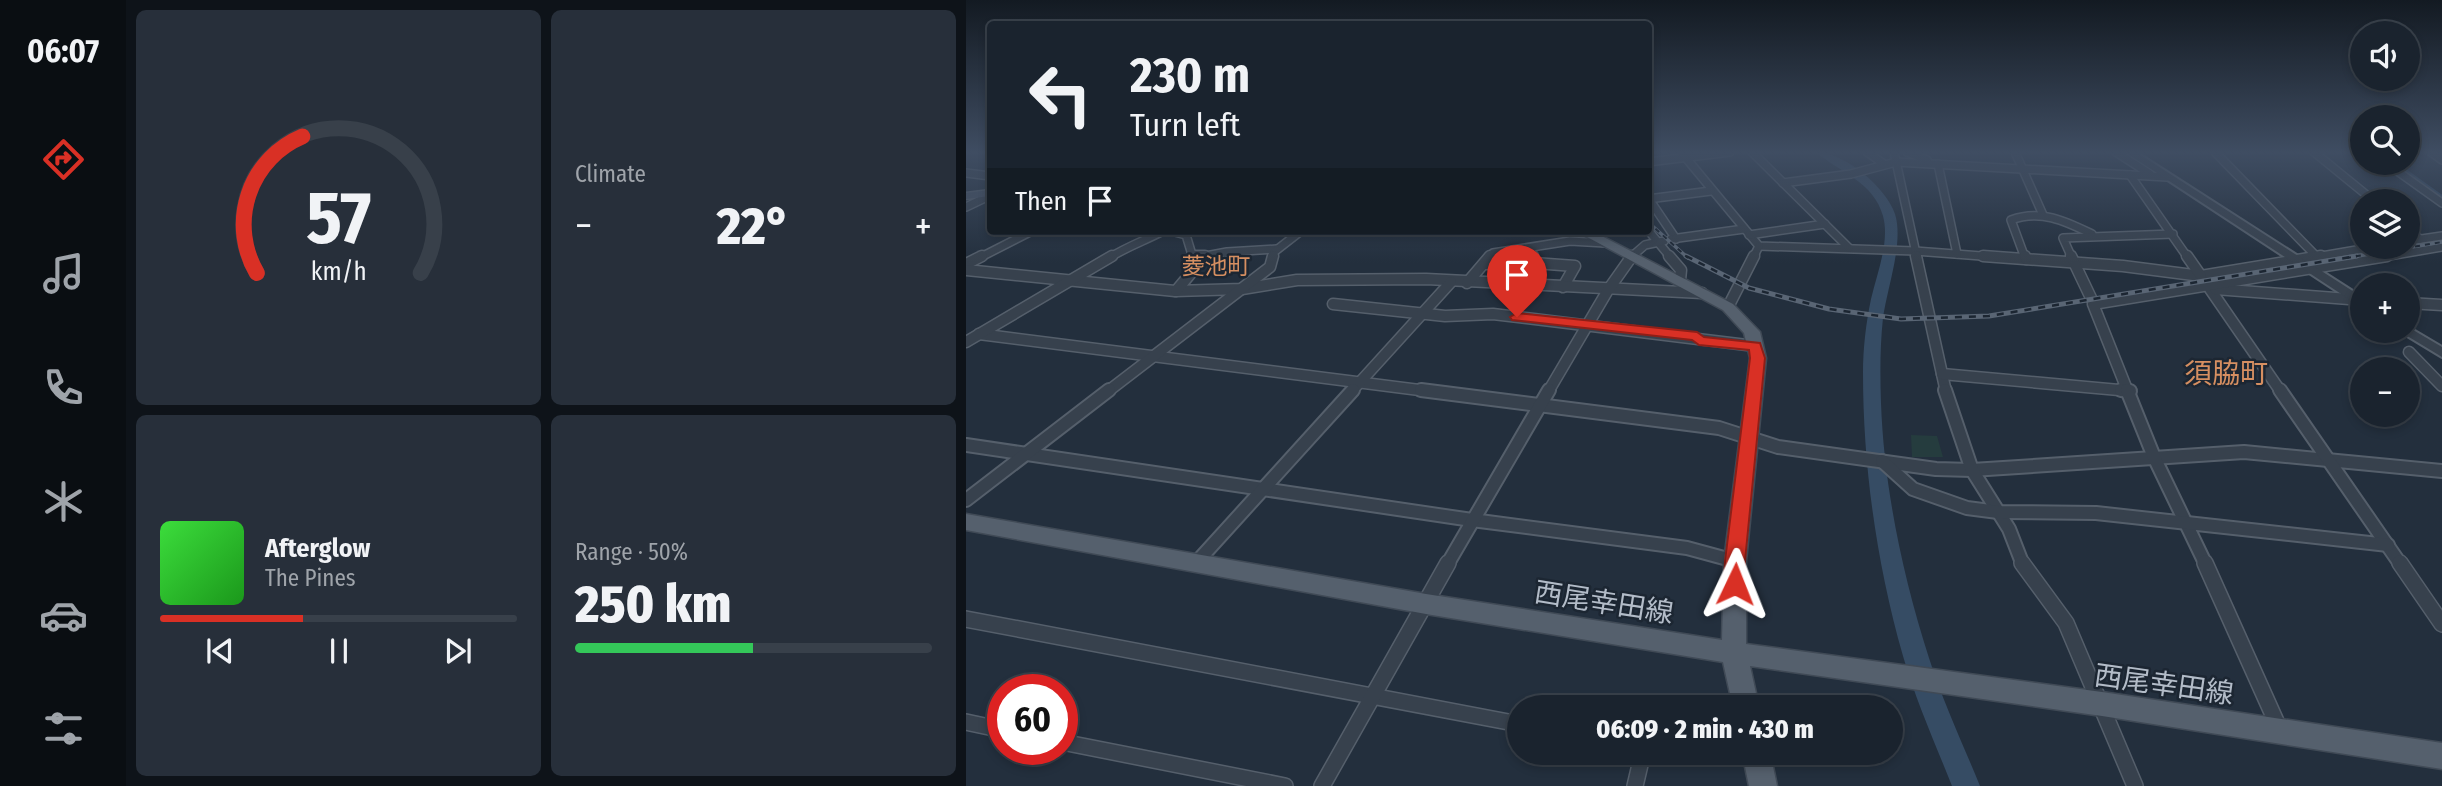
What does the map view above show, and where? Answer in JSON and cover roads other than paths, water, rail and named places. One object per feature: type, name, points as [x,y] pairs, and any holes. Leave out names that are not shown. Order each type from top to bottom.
[{"type":"main road","points":[[966,198],[987,196]]},
{"type":"main road","points":[[1590,235],[1728,307],[1752,332],[1758,358],[1735,561],[1734,653],[1743,695]]},
{"type":"main road","name":"西尾幸田線","points":[[966,522],[1426,604],[1734,653],[2280,731],[2440,759]]},
{"type":"main road","points":[[1759,765],[1763,786]]},
{"type":"street","points":[[1789,189],[1849,248]]},
{"type":"street","points":[[1901,189],[1949,407],[1972,470],[2009,529],[2025,570],[2066,623],[2135,786]]},
{"type":"street","points":[[1943,189],[1958,254]]},
{"type":"street","points":[[2031,189],[2043,215]]},
{"type":"street","points":[[2140,189],[2442,624]]},
{"type":"street","points":[[2185,189],[2350,293]]},
{"type":"street","points":[[2251,189],[2316,256]]},
{"type":"street","points":[[2421,189],[2442,204]]},
{"type":"street","points":[[1652,199],[1711,191],[1759,246],[2026,258],[2076,263],[2205,284],[2350,299]]},
{"type":"street","points":[[966,207],[987,197]]},
{"type":"street","points":[[1652,206],[1681,270],[1680,280]]},
{"type":"street","points":[[2026,258],[2011,220],[2052,215],[2094,235]]},
{"type":"street","points":[[1322,786],[1472,520],[1631,255],[1667,240],[1825,224]]},
{"type":"street","points":[[1652,232],[1667,240]]},
{"type":"street","points":[[2091,298],[2063,238],[2172,234]]},
{"type":"street","points":[[966,267],[1025,235]]},
{"type":"street","points":[[966,342],[1137,241],[1145,241],[1156,235]]},
{"type":"street","points":[[1176,291],[1196,267],[1186,235]]},
{"type":"street","points":[[1283,235],[1287,241]]},
{"type":"street","points":[[966,500],[1270,267],[1277,249],[1295,235]]},
{"type":"street","points":[[2420,239],[2442,236]]},
{"type":"street","points":[[1467,283],[1493,253],[1570,241],[1605,243]]},
{"type":"street","points":[[1728,307],[1759,246]]},
{"type":"street","points":[[1519,285],[1534,263],[1531,248]]},
{"type":"street","points":[[1193,258],[1227,252],[1277,249]]},
{"type":"street","points":[[2280,731],[2187,523],[2154,457],[2094,304],[2205,284],[2440,249]]},
{"type":"street","points":[[2205,284],[2297,260],[2350,251]]},
{"type":"street","points":[[1484,264],[1575,266],[1563,287]]},
{"type":"street","points":[[966,267],[1176,291],[1242,289],[1297,280],[1426,279],[1702,293]]},
{"type":"street","points":[[1196,563],[1451,282]]},
{"type":"street","points":[[1333,304],[1445,316],[1493,314],[1755,346]]},
{"type":"street","points":[[2420,304],[2442,305]]},
{"type":"street","points":[[979,334],[1720,428],[1778,447],[1936,469],[1972,470],[2244,452],[2442,471]]},
{"type":"street","points":[[2420,339],[2442,353]]},
{"type":"street","points":[[2409,352],[2442,386]]},
{"type":"street","points":[[1942,373],[2130,391]]},
{"type":"street","points":[[966,445],[1472,520],[1687,548],[1735,561]]},
{"type":"street","points":[[1882,461],[1913,489],[1968,508],[1997,512],[2096,513],[2388,545]]},
{"type":"street","points":[[966,619],[1507,722]]},
{"type":"street","points":[[966,722],[987,727]]},
{"type":"street","points":[[1078,745],[1285,786]]},
{"type":"street","points":[[1635,786],[1640,765]]},
{"type":"waterway","points":[[1871,189],[1889,215],[1889,248]]},
{"type":"waterway","points":[[2432,189],[2442,196]]},
{"type":"waterway","points":[[1889,252],[1875,320],[1872,367],[1875,451],[1881,495],[1897,581],[1916,657],[1966,786]]},
{"type":"railway","points":[[1652,226],[1688,258]]},
{"type":"railway","points":[[2346,258],[2442,242]]},
{"type":"railway","points":[[1686,256],[1749,288],[1829,309],[1901,319],[1989,316],[2350,257]]},
{"type":"district","name":"菱池町","points":[[1216,266]]},
{"type":"district","name":"須脇町","points":[[2226,373]]}]
